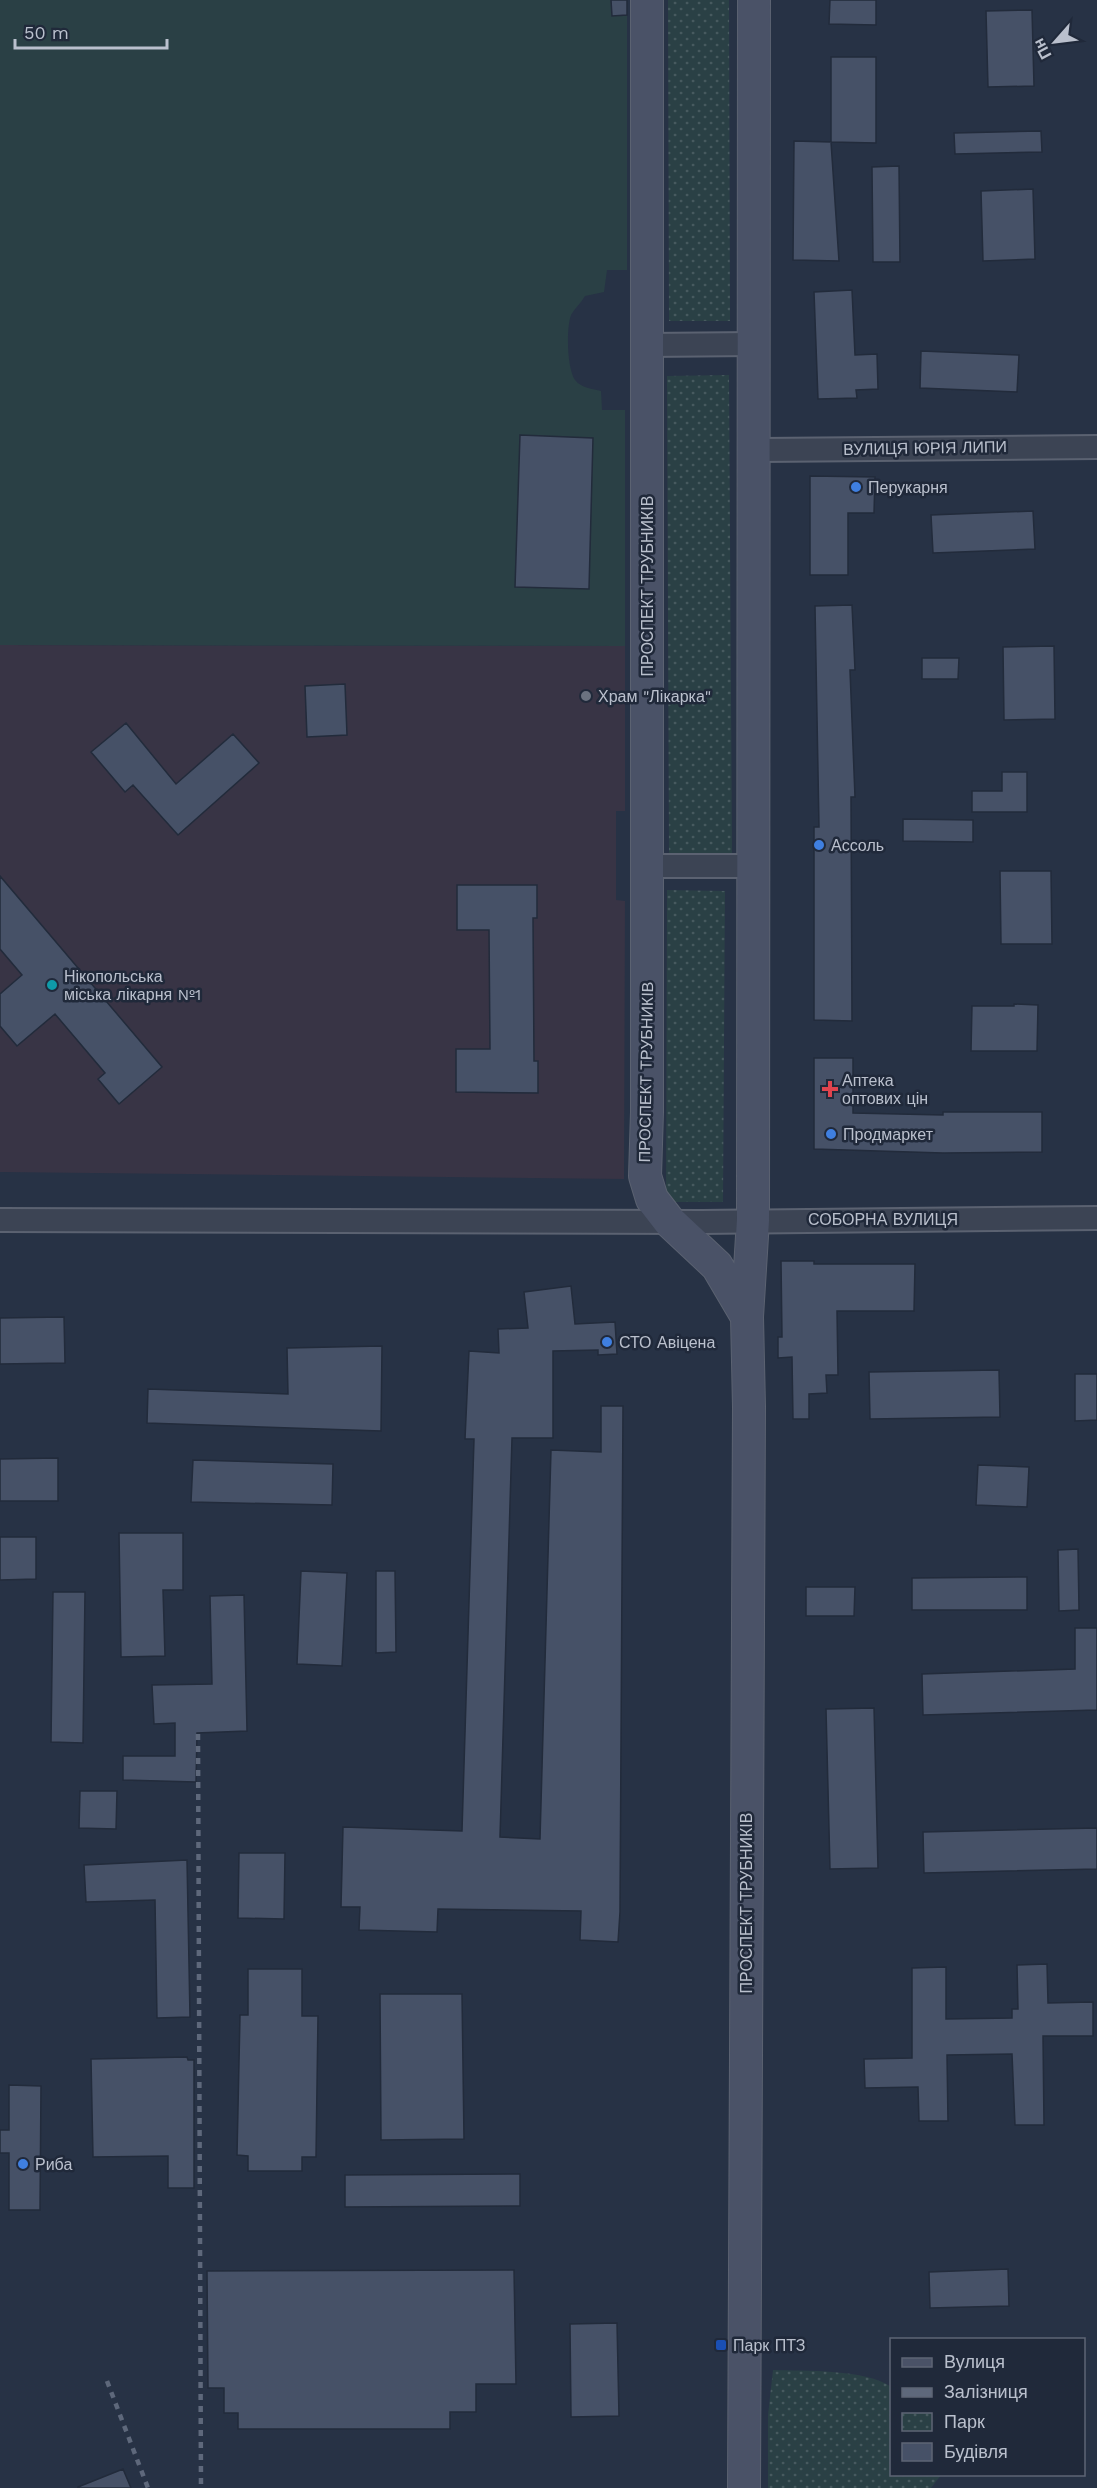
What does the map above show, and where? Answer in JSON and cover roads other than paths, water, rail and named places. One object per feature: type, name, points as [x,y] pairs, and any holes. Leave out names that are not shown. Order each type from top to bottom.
[{"type":"main road","name":"ПРОСПЕКТ ТРУБНИКІВ","points":[[647,0],[645,1176],[652,1199],[669,1221],[717,1266],[747,1317]]},
{"type":"main road","name":"ПРОСПЕКТ ТРУБНИКІВ","points":[[744,2488],[749,1407],[747,1317],[753,1220],[754,0]]},
{"type":"street","points":[[647,345],[753,344]]},
{"type":"street","name":"ВУЛИЦЯ ЮРІЯ ЛИПИ","points":[[753,450],[1097,447]]},
{"type":"street","points":[[647,866],[754,866]]},
{"type":"street","name":"СОБОРНА ВУЛИЦЯ","points":[[0,1220],[669,1221],[1097,1218]]},
{"type":"railway","points":[[198,1734],[201,2488]]},
{"type":"railway","points":[[107,2381],[148,2488]]},
{"type":"place","name":"Перукарня","points":[[856,487]]},
{"type":"place","name":"Храм \"Лікарка\"","points":[[586,696]]},
{"type":"place","name":"Ассоль","points":[[819,845]]},
{"type":"place","name":"Нікопольська міська лікарня №1","points":[[52,985]]},
{"type":"place","name":"Аптека оптових цін","points":[[830,1089]]},
{"type":"place","name":"Продмаркет","points":[[831,1134]]},
{"type":"place","name":"СТО Авіцена","points":[[607,1342]]},
{"type":"place","name":"Риба","points":[[23,2164]]},
{"type":"place","name":"Парк ПТЗ","points":[[721,2345]]}]
